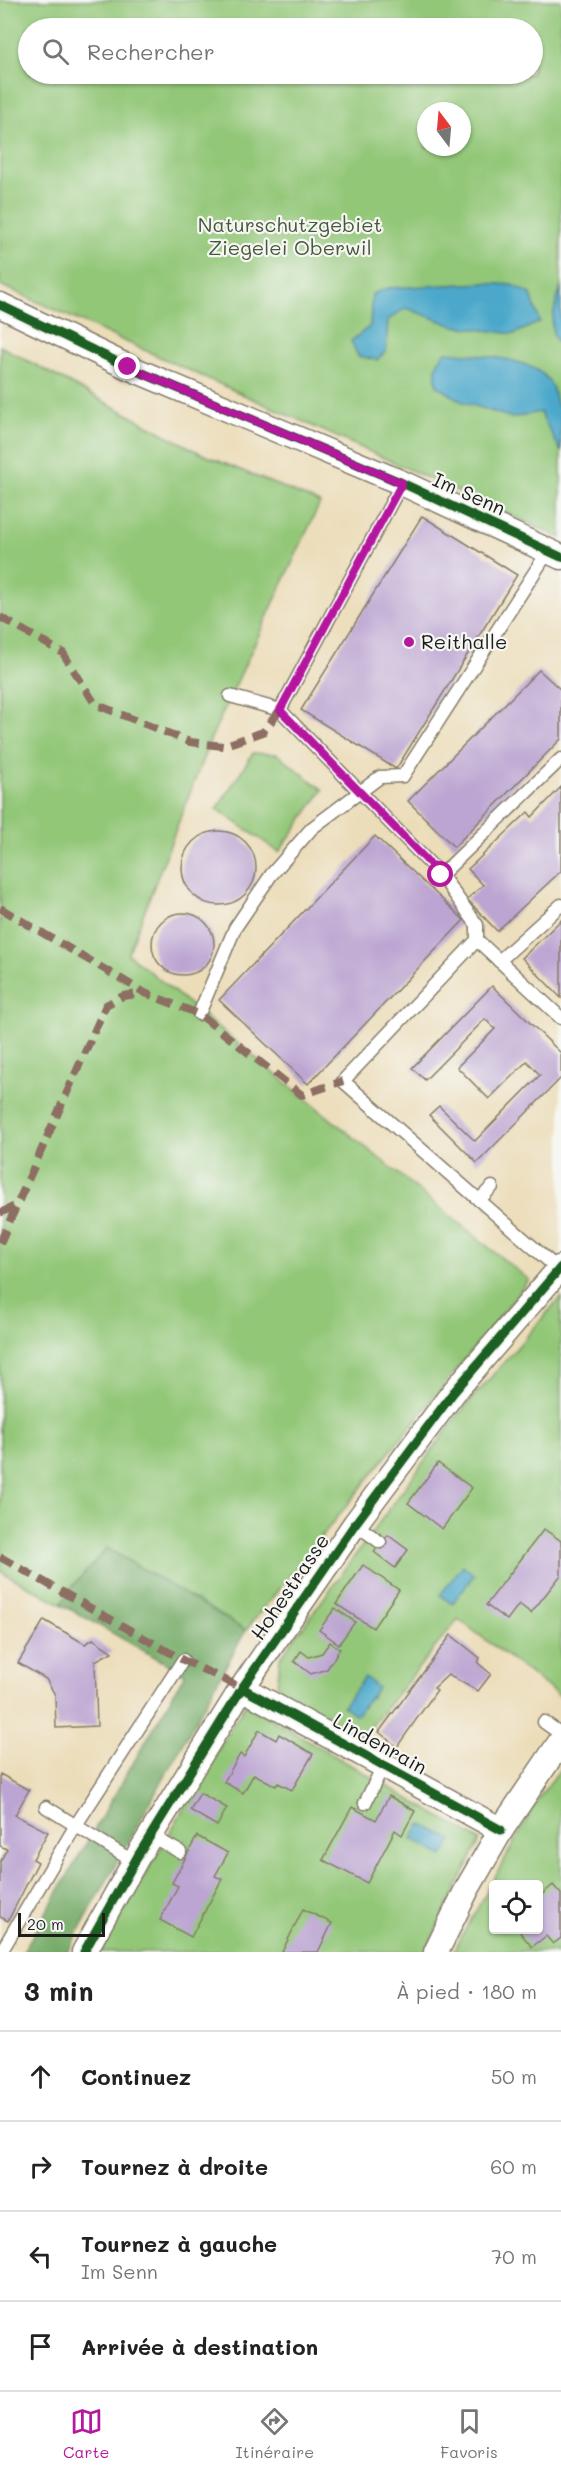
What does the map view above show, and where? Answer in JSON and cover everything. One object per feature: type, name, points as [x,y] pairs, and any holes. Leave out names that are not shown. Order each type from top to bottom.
[{"type":"street","name":"Im Senn","points":[[0,305],[128,367],[402,483],[555,553]]},
{"type":"street","name":"Hohestrasse","points":[[84,1952],[150,1835],[242,1688],[355,1524],[453,1393],[560,1268]]},
{"type":"street","name":"Lindenrain","points":[[242,1688],[501,1830]]},
{"type":"street","points":[[436,1952],[467,1889],[501,1830],[561,1741]]},
{"type":"lane","points":[[280,710],[402,483]]},
{"type":"lane","points":[[199,1014],[235,928],[271,875],[312,828],[380,777],[404,776],[555,553]]},
{"type":"lane","points":[[230,696],[280,710],[441,875],[477,925],[477,940],[343,1081],[560,1268]]},
{"type":"lane","points":[[441,875],[561,759]]},
{"type":"lane","points":[[499,961],[561,904]]},
{"type":"lane","points":[[477,940],[561,1017]]},
{"type":"lane","points":[[479,1200],[492,1187]]},
{"type":"lane","points":[[355,1524],[380,1542]]},
{"type":"lane","points":[[2,1952],[75,1825],[183,1660]]},
{"type":"lane","points":[[544,1722],[561,1734]]},
{"type":"lane","points":[[365,1803],[383,1766]]},
{"type":"lane","points":[[46,1807],[134,1862]]},
{"type":"lane","points":[[150,1835],[180,1852]]},
{"type":"green space","name":"Naturschutzgebiet Ziegelei Oberwil","points":[[0,0],[561,0],[561,538],[0,285]]},
{"type":"green space","points":[[0,346],[202,454],[320,503],[211,738],[128,954],[529,1280],[246,1630],[107,1549],[74,1585],[61,1604],[0,1571]]},
{"type":"green space","points":[[253,753],[277,754],[323,790],[279,852],[217,809]]},
{"type":"green space","points":[[561,1297],[561,1697],[458,1619],[357,1744],[292,1705],[277,1685],[280,1658],[458,1415]]},
{"type":"green space","points":[[107,1548],[246,1630],[67,1952],[23,1952],[185,1674],[61,1604],[74,1585]]},
{"type":"green space","points":[[245,1704],[480,1840],[425,1952],[100,1952]]},
{"type":"green space","points":[[561,1768],[561,1952],[453,1952],[489,1887],[489,1934],[543,1934],[543,1880],[493,1880],[540,1796]]},
{"type":"water","points":[[485,283],[512,285],[531,294],[540,322],[514,334],[454,326],[406,308],[388,320],[386,351],[377,360],[358,356],[351,341],[370,326],[372,294],[388,288]]},
{"type":"water","points":[[561,287],[561,346],[556,340],[552,326]]},
{"type":"water","points":[[446,352],[519,362],[543,375],[551,384],[561,410],[561,452],[540,412],[512,418],[463,402],[437,386],[436,368]]},
{"type":"water","points":[[463,1565],[474,1575],[452,1604],[440,1595]]},
{"type":"water","points":[[365,1677],[378,1688],[356,1715],[343,1706]]},
{"type":"water","points":[[421,1824],[452,1840],[443,1856],[412,1839]]},
{"type":"building","name":"Reithalle","points":[[422,516],[517,575],[396,769],[301,710]]},
{"type":"building","points":[[539,670],[561,690],[561,739],[454,847],[408,801]]},
{"type":"building","points":[[561,787],[561,871],[497,931],[467,899],[483,885],[468,869],[528,812],[532,817]]},
{"type":"building","points":[[212,831],[226,831],[240,837],[250,847],[256,861],[254,882],[240,899],[226,905],[212,905],[198,899],[188,889],[182,875],[182,861],[188,847],[198,837]]},
{"type":"building","points":[[375,836],[464,920],[308,1084],[219,1000]]},
{"type":"building","points":[[183,913],[195,915],[205,922],[212,932],[214,944],[212,956],[205,966],[195,973],[183,975],[171,973],[161,966],[154,956],[152,944],[154,932],[161,922],[171,915]]},
{"type":"building","points":[[561,920],[561,998],[522,958]]},
{"type":"building","points":[[492,986],[561,1053],[561,1078],[477,1163],[429,1115],[439,1106],[475,1141],[540,1075],[527,1061],[489,1099],[457,1067],[495,1029],[485,1019],[425,1080],[412,1068]]},
{"type":"building","points":[[438,1463],[472,1488],[442,1529],[408,1503]]},
{"type":"building","points":[[544,1529],[561,1541],[561,1575],[531,1613],[519,1604],[507,1620],[486,1605]]},
{"type":"building","points":[[388,1535],[408,1550],[395,1568],[374,1552]]},
{"type":"building","points":[[363,1565],[399,1590],[373,1628],[336,1604]]},
{"type":"building","points":[[335,1608],[355,1622],[339,1644],[319,1630]]},
{"type":"building","points":[[44,1620],[85,1644],[93,1639],[112,1652],[95,1661],[97,1726],[56,1728],[55,1695],[46,1679],[18,1663]]},
{"type":"building","points":[[451,1635],[480,1658],[478,1663],[491,1674],[478,1691],[448,1675],[434,1688],[437,1690],[397,1747],[379,1732]]},
{"type":"building","points":[[330,1642],[340,1649],[327,1669],[311,1674],[294,1661],[301,1651],[309,1657],[322,1653]]},
{"type":"building","points":[[259,1730],[276,1740],[279,1734],[313,1754],[292,1790],[278,1783],[276,1786],[254,1774],[243,1793],[224,1782],[240,1754],[244,1757]]},
{"type":"building","points":[[0,1774],[29,1790],[15,1815],[48,1832],[33,1859],[38,1862],[8,1921],[0,1917],[0,1862],[7,1849],[0,1846]]},
{"type":"building","points":[[200,1793],[227,1808],[217,1826],[190,1810]]},
{"type":"building","points":[[389,1796],[415,1811],[402,1835],[395,1830],[367,1883],[323,1860],[352,1807],[376,1820]]},
{"type":"building","points":[[197,1836],[228,1853],[215,1876],[222,1879],[191,1937],[160,1920],[178,1886],[172,1883]]},
{"type":"building","points":[[553,1885],[561,1894],[561,1938],[553,1944],[546,1936],[532,1947],[521,1934],[543,1934],[543,1893]]},
{"type":"building","points":[[303,1909],[332,1923],[318,1952],[282,1952]]},
{"type":"marked path","points":[[0,617],[63,653],[95,704],[190,742],[223,746],[263,732],[280,710]]},
{"type":"marked path","points":[[0,908],[145,993],[199,1014],[302,1095],[343,1081]]},
{"type":"marked path","points":[[0,1243],[106,1005],[123,996],[145,993]]},
{"type":"marked path","points":[[0,1213],[17,1205]]},
{"type":"marked path","points":[[0,1557],[183,1660],[242,1688]]},
{"type":"cycle path","points":[[0,305],[128,367],[402,483],[561,557]]},
{"type":"cycle path","points":[[84,1952],[139,1854],[242,1688],[355,1524],[453,1393],[561,1267]]},
{"type":"cycle path","points":[[242,1688],[501,1830]]},
{"type":"place","name":"Reithalle","points":[[409,642]]},
{"type":"route","points":[[128,367],[402,483],[280,710],[441,875]]}]
